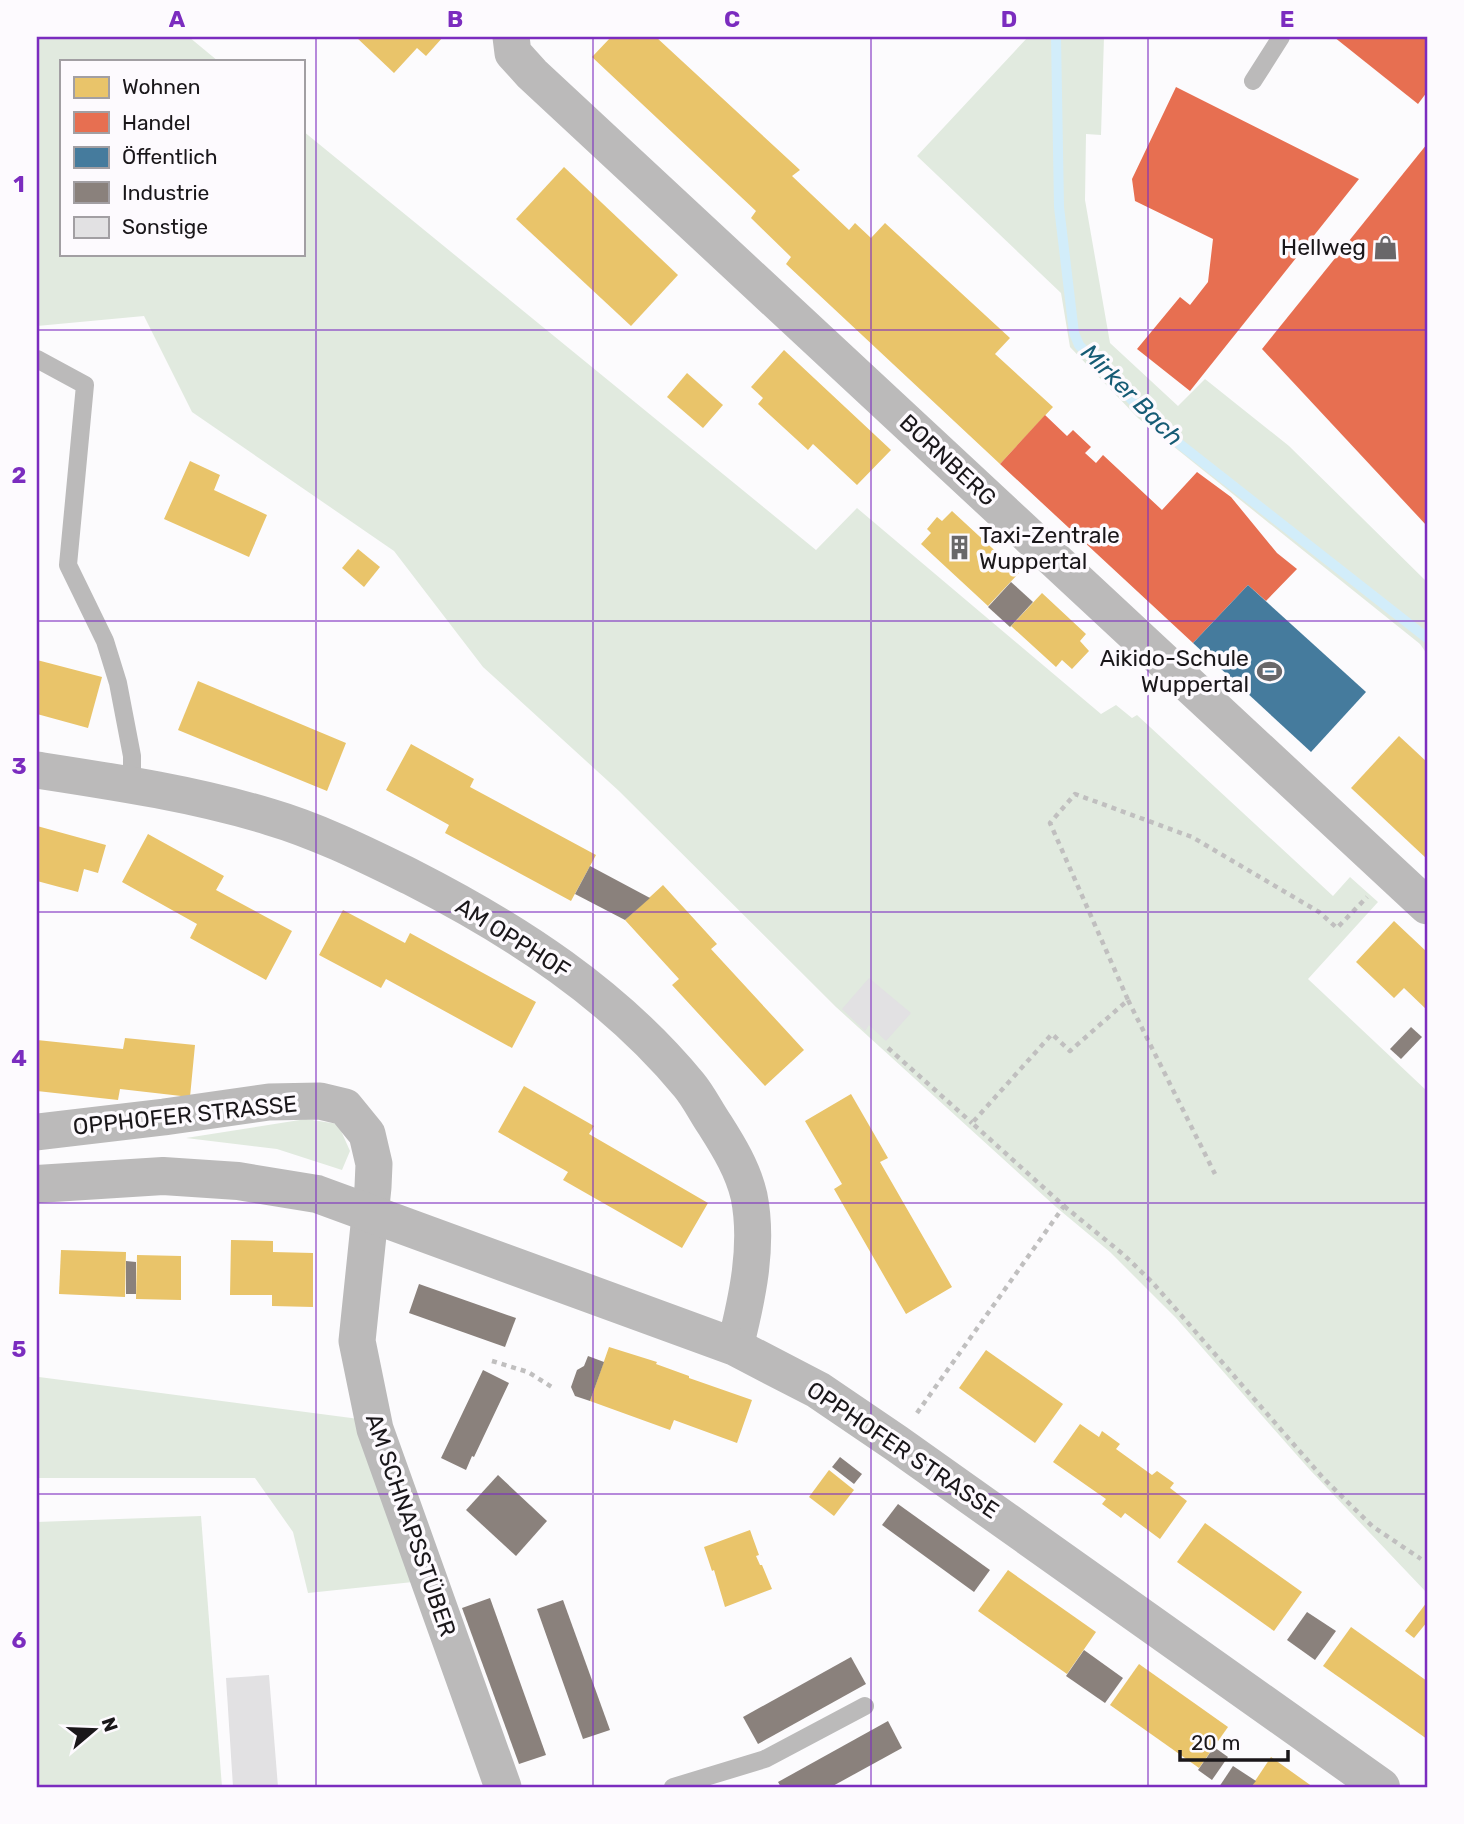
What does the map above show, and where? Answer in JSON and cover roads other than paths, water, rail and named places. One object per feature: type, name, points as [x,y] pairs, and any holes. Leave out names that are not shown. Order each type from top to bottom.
[{"type":"street","name":"BORNBERG","points":[[512,37],[513,53],[532,74],[1427,906]]},
{"type":"street","name":"AM OPPHOF","points":[[37,770],[131,785],[271,817],[379,861],[468,908],[558,963],[606,1001],[652,1044],[691,1087],[734,1155],[748,1194],[754,1238],[744,1309],[735,1347]]},
{"type":"street","name":"OPPHOFER STRASSE","points":[[37,1132],[269,1101],[320,1101],[345,1107],[367,1134],[374,1164],[371,1213]]},
{"type":"street","name":"OPPHOFER STRASSE","points":[[37,1184],[163,1176],[238,1181],[317,1194],[735,1347],[818,1390],[896,1443],[1381,1787]]},
{"type":"street","name":"AM SCHNAPSSTÜBER","points":[[371,1213],[357,1341],[375,1429],[503,1787]]},
{"type":"lane","points":[[1253,81],[1281,37]]},
{"type":"lane","points":[[37,359],[85,385],[68,565],[105,641],[118,682],[132,756],[131,785]]},
{"type":"lane","points":[[673,1787],[765,1759],[865,1706]]},
{"type":"waterway","name":"Mirker Bach","points":[[1056,37],[1059,207],[1074,333],[1079,345],[1158,427],[1427,638]]},
{"type":"place","name":"Hellweg","points":[[1386,247]]},
{"type":"place","name":"Taxi-Zentrale Wuppertal","points":[[959,548]]},
{"type":"place","name":"Aikido-Schule Wuppertal","points":[[1269,671]]}]
